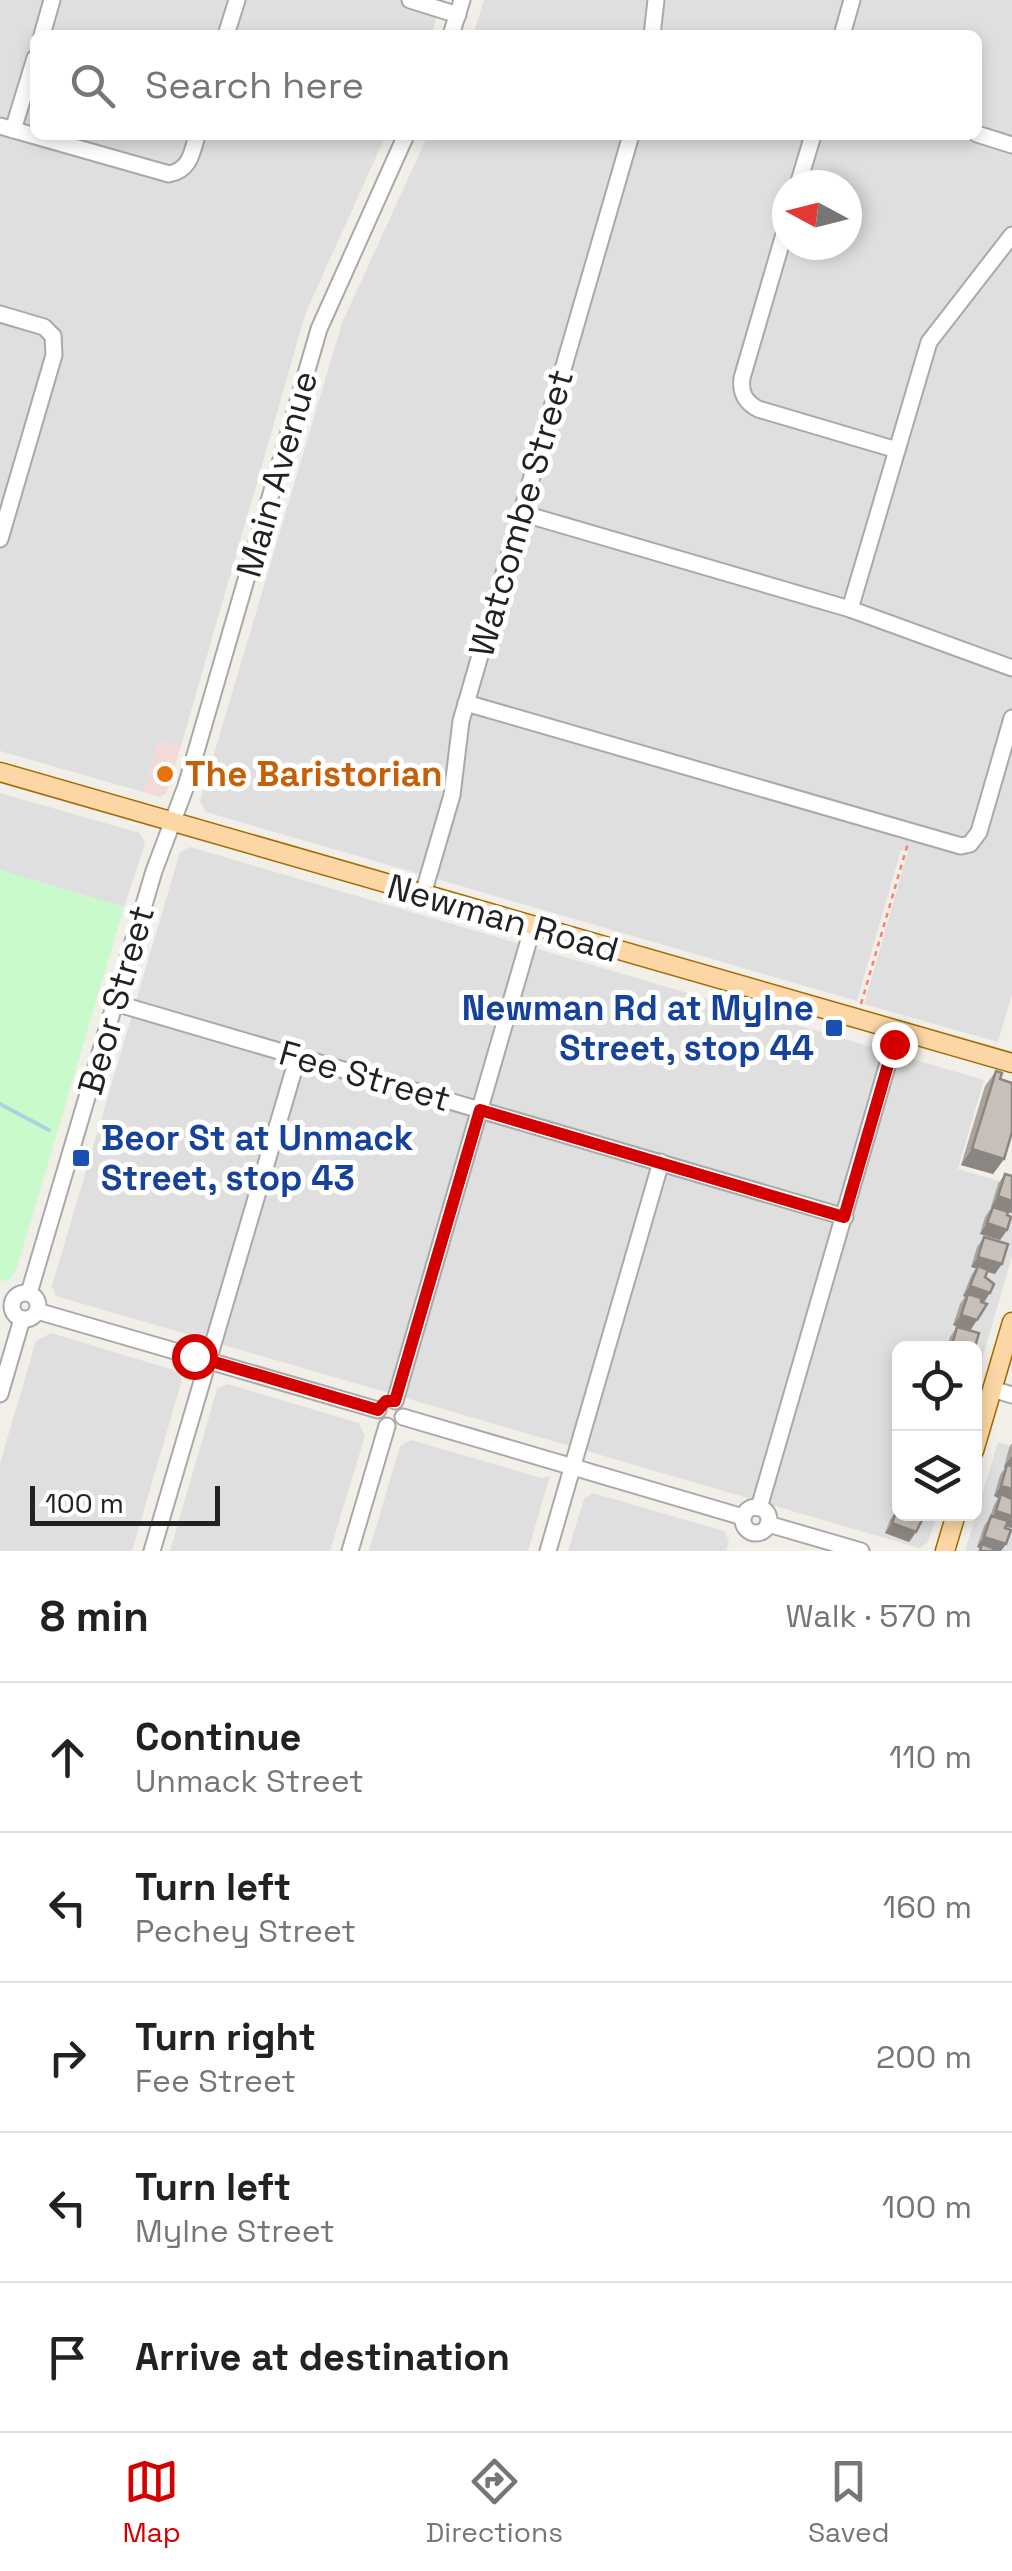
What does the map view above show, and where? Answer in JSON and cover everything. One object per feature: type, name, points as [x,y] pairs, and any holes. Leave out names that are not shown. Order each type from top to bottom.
[{"type":"main road","name":"Newman Road","points":[[0,772],[1010,1065]]},
{"type":"main road","points":[[980,1431],[1012,1322]]},
{"type":"main road","points":[[945,1551],[954,1521]]},
{"type":"street","points":[[43,30],[52,0]]},
{"type":"street","points":[[228,30],[237,0]]},
{"type":"street","points":[[410,0],[460,8]]},
{"type":"street","points":[[653,30],[656,0]]},
{"type":"street","points":[[843,30],[852,0]]},
{"type":"street","points":[[7,128],[30,70]]},
{"type":"street","points":[[982,135],[1012,144]]},
{"type":"street","points":[[49,140],[169,174],[182,170],[190,161],[196,140]]},
{"type":"street","name":"Main Avenue","points":[[172,822],[186,786],[318,329],[404,140]]},
{"type":"street","name":"Watcombe Street","points":[[424,894],[452,795],[457,739],[466,703],[631,140]]},
{"type":"street","points":[[802,170],[812,140]]},
{"type":"street","points":[[850,609],[929,342],[1012,235]]},
{"type":"street","points":[[776,260],[742,378],[746,401],[758,410],[897,450]]},
{"type":"street","points":[[0,314],[58,333],[0,540]]},
{"type":"street","points":[[521,513],[850,609],[1012,668]]},
{"type":"street","points":[[466,703],[956,845],[970,844],[982,826],[1012,718]]},
{"type":"street","name":"Beor Street","points":[[29,1293],[172,822]]},
{"type":"street","points":[[395,1401],[533,926]]},
{"type":"street","name":"Fee Street","points":[[115,1003],[844,1217]]},
{"type":"street","points":[[759,1508],[897,1032]]},
{"type":"street","points":[[152,1551],[298,1056]]},
{"type":"street","points":[[548,1551],[661,1162]]},
{"type":"street","points":[[0,1394],[30,1315],[38,1302],[29,1293],[6,1300],[14,1315],[30,1315],[208,1360],[378,1410]]},
{"type":"street","points":[[992,1390],[1012,1395]]},
{"type":"street","points":[[386,1401],[395,1401],[401,1406],[403,1417],[398,1424],[387,1426],[380,1422],[378,1410],[386,1401]]},
{"type":"street","points":[[403,1417],[744,1517]]},
{"type":"street","points":[[350,1551],[387,1426]]},
{"type":"street","points":[[752,1532],[744,1524],[748,1510],[759,1508],[766,1513],[768,1524]]},
{"type":"street","points":[[752,1532],[763,1530],[768,1524]]},
{"type":"street","points":[[768,1524],[861,1551]]},
{"type":"street","points":[[746,1551],[752,1532]]},
{"type":"path","points":[[856,1020],[912,832]]},
{"type":"shaded area","points":[[0,0],[440,0],[433,30],[30,30],[30,140],[384,140],[306,312],[181,746],[158,742],[143,792],[0,751]]},
{"type":"shaded area","points":[[484,0],[1012,0],[1012,994],[998,1042],[864,1004],[908,851],[901,850],[857,1001],[206,812],[200,801],[342,323],[426,140],[982,140],[982,30],[475,30]]},
{"type":"shaded area","points":[[158,742],[181,746],[166,794],[159,797],[143,792]]},
{"type":"shaded area","points":[[0,793],[140,833],[145,843],[124,907],[0,870]]},
{"type":"shaded area","points":[[190,847],[984,1080],[958,1169],[1012,1185],[1012,1256],[982,1360],[982,1341],[892,1341],[892,1521],[935,1521],[928,1542],[919,1548],[56,1296],[52,1286],[180,852]]},
{"type":"shaded area","points":[[51,1333],[177,1371],[182,1380],[132,1551],[0,1551],[0,1463],[36,1341]]},
{"type":"shaded area","points":[[227,1384],[359,1423],[365,1436],[330,1551],[170,1551],[217,1389]]},
{"type":"shaded area","points":[[411,1440],[542,1478],[550,1476],[528,1551],[369,1551],[400,1446]]},
{"type":"shaded area","points":[[998,1442],[1012,1446],[1012,1551],[965,1551],[974,1521],[982,1521],[982,1495]]},
{"type":"shaded area","points":[[593,1493],[724,1531],[729,1541],[726,1551],[568,1551],[584,1499]]},
{"type":"green space","points":[[0,870],[124,907],[16,1271],[9,1280],[0,1281]]},
{"type":"building","points":[[996,1071],[1002,1073],[1000,1079],[1012,1083],[1012,1132],[1004,1159],[972,1149]]},
{"type":"building","points":[[1005,1174],[1012,1176],[1012,1201],[998,1196]]},
{"type":"building","points":[[993,1207],[1008,1212],[1011,1217],[1007,1230],[987,1223]]},
{"type":"building","points":[[984,1237],[1008,1244],[1002,1264],[978,1257]]},
{"type":"building","points":[[978,1266],[988,1270],[985,1277],[994,1284],[990,1293],[970,1286]]},
{"type":"building","points":[[968,1294],[987,1304],[977,1320],[961,1315]]},
{"type":"building","points":[[957,1327],[979,1333],[977,1341],[953,1341]]},
{"type":"building","points":[[1007,1465],[1012,1466],[1012,1489],[1001,1486]]},
{"type":"building","points":[[1001,1494],[1012,1499],[1012,1516],[996,1511]]},
{"type":"building","points":[[991,1516],[1008,1521],[1005,1528],[1011,1530],[1006,1544],[984,1537]]},
{"type":"building","points":[[893,1521],[922,1521],[916,1532]]},
{"type":"building","points":[[982,1544],[998,1550],[998,1551],[980,1551]]},
{"type":"waterway","points":[[0,1104],[49,1130]]},
{"type":"place","name":"The Baristorian","points":[[165,774]]},
{"type":"place","name":"Newman Rd at Mylne Street, stop 44","points":[[834,1028]]},
{"type":"place","name":"Beor St at Unmack Street, stop 43","points":[[81,1158]]},
{"type":"route","points":[[194,1356],[378,1410],[386,1401],[395,1401],[480,1110],[844,1217],[894,1044]]}]
